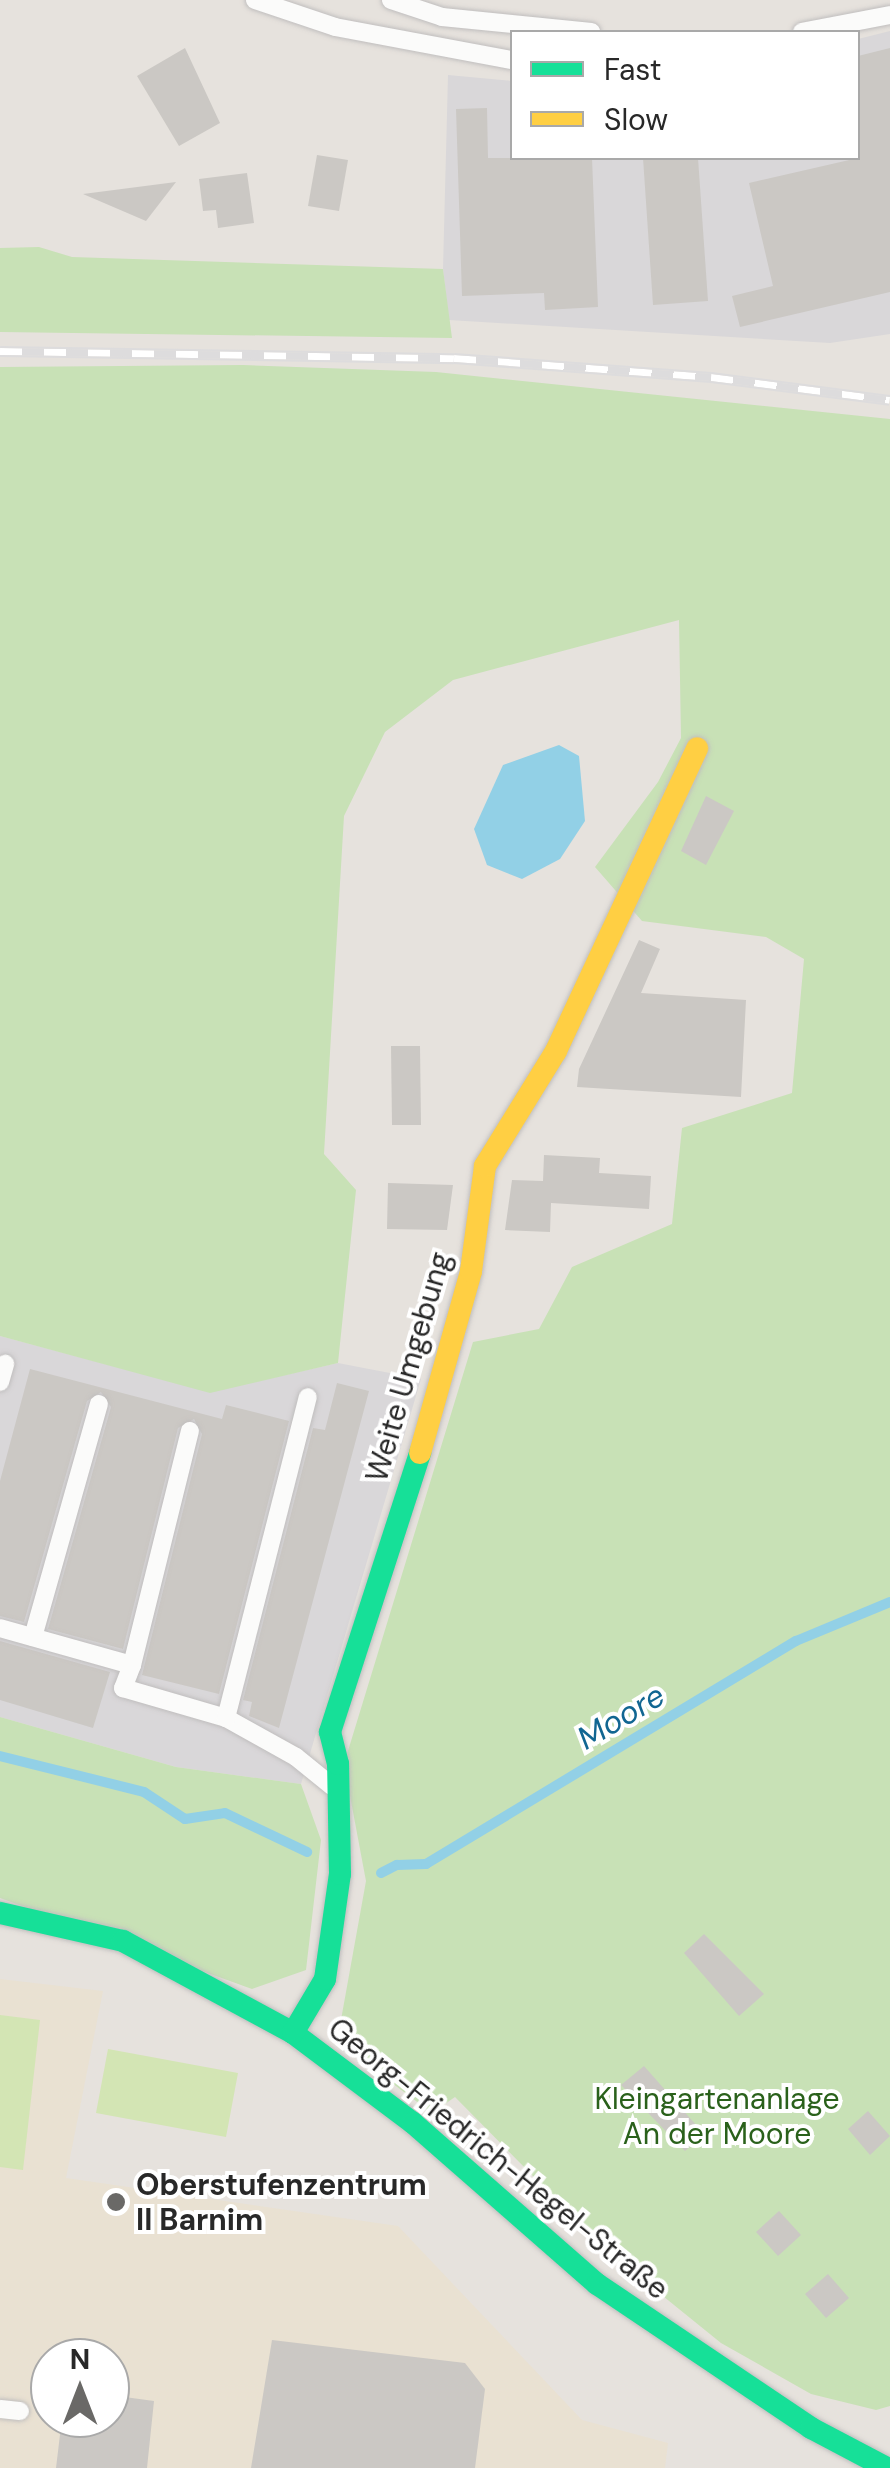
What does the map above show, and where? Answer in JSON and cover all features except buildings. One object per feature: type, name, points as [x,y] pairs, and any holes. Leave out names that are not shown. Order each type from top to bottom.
[{"type":"street","name":"Weite Umgebung","points":[[293,2033],[325,1979],[340,1874],[340,1792],[330,1732],[442,1383],[471,1271],[485,1166],[556,1051],[697,748]]},
{"type":"street","name":"Georg-Friedrich-Hegel-Straße","points":[[0,1913],[123,1941],[293,2033],[413,2124],[598,2284],[811,2428],[887,2468]]},
{"type":"lane","points":[[255,0],[335,27],[510,60]]},
{"type":"lane","points":[[391,0],[442,17],[571,30]]},
{"type":"lane","points":[[812,30],[890,15]]},
{"type":"lane","points":[[226,1718],[308,1397]]},
{"type":"lane","points":[[33,1637],[99,1404]]},
{"type":"lane","points":[[190,1431],[123,1688],[226,1718],[296,1757],[340,1792]]},
{"type":"lane","points":[[0,1628],[132,1665]]},
{"type":"lane","points":[[0,2408],[20,2411]]},
{"type":"shaded area","points":[[890,31],[890,334],[830,343],[449,320],[443,269],[448,75],[510,81],[510,160],[860,160],[860,38]]},
{"type":"shaded area","points":[[0,1336],[210,1392],[338,1363],[421,1379],[301,1784],[176,1767],[0,1717]]},
{"type":"shaded area","name":"Oberstufenzentrum II Barnim","points":[[0,1979],[103,1991],[66,2178],[398,2226],[582,2420],[668,2443],[665,2468],[0,2468]]},
{"type":"green space","points":[[39,247],[72,257],[443,269],[452,338],[0,332],[0,248]]},
{"type":"green space","name":"Kleingartenanlage An der Moore","points":[[243,365],[436,372],[890,419],[890,2406],[876,2410],[811,2394],[721,2343],[606,2250],[455,2097],[432,2113],[337,2042],[366,1881],[344,1764],[473,1342],[539,1329],[572,1267],[672,1224],[682,1128],[792,1093],[804,959],[766,937],[642,921],[595,867],[658,782],[681,738],[679,620],[453,680],[385,732],[344,816],[324,1154],[356,1190],[338,1363],[210,1393],[0,1336],[0,367]]},
{"type":"green space","points":[[0,1717],[176,1767],[301,1784],[321,1840],[306,1970],[252,1989],[0,1898]]},
{"type":"green space","points":[[0,2015],[40,2020],[23,2170],[0,2167]]},
{"type":"green space","points":[[108,2049],[238,2073],[226,2137],[96,2113]]},
{"type":"water","points":[[559,745],[579,756],[585,821],[560,859],[522,879],[487,865],[474,829],[503,765]]},
{"type":"waterway","name":"Moore","points":[[381,1873],[397,1865],[426,1864],[796,1641],[890,1602]]},
{"type":"waterway","name":"Moore","points":[[0,1756],[144,1792],[185,1819],[225,1813],[307,1852]]},
{"type":"railway","points":[[0,351],[454,358],[711,377],[890,400]]},
{"type":"traffic: fast","points":[[293,2033],[325,1979],[340,1874],[338,1764],[330,1732],[420,1453]]},
{"type":"traffic: fast","points":[[0,1913],[123,1941],[293,2033],[413,2123],[597,2284],[811,2428],[887,2468]]},
{"type":"traffic: slow","points":[[420,1453],[471,1271],[485,1166],[556,1051],[697,748]]},
{"type":"place","name":"Oberstufenzentrum II Barnim","points":[[116,2202]]}]
